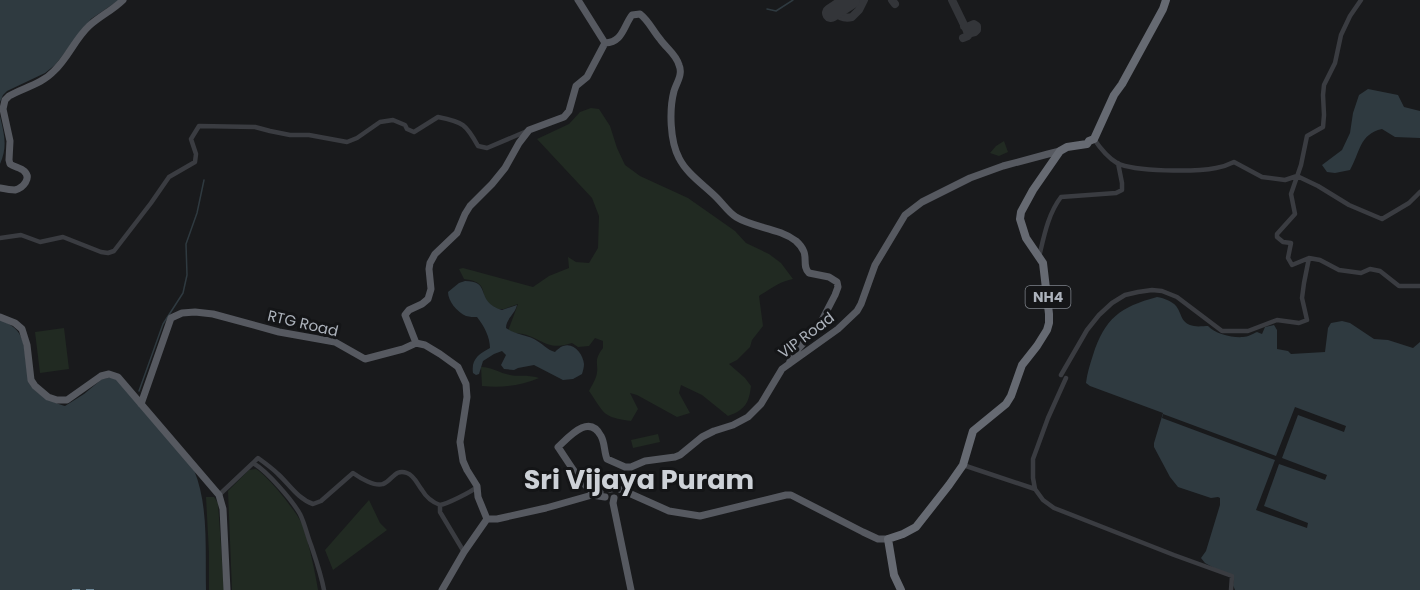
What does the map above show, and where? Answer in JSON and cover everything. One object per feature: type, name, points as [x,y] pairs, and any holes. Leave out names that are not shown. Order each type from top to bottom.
[{"type":"highway","points":[[1094,139],[1114,95],[1166,0]]},
{"type":"highway","name":"VIP Road","points":[[1060,152],[1067,147],[1087,144],[1094,139]]},
{"type":"highway","name":"NH4","points":[[888,539],[916,526],[949,485],[963,465],[973,431],[1006,404],[1023,365],[1047,330],[1049,304],[1043,263],[1029,244],[1020,219],[1021,212],[1033,190],[1060,152]]},
{"type":"highway","points":[[888,539],[894,576],[901,590]]},
{"type":"main road","points":[[0,188],[19,189],[27,182],[28,177],[24,171],[10,164],[10,141],[3,109],[5,100],[46,78],[90,25],[117,7],[123,0]]},
{"type":"main road","points":[[578,0],[605,43]]},
{"type":"main road","points":[[605,43],[616,41],[632,15],[640,14],[645,18],[676,58],[680,68],[680,76],[673,97],[671,120],[673,142],[683,165],[735,217],[781,234],[798,243],[805,252],[805,268],[809,273],[830,277],[837,282],[835,295],[819,324],[792,356],[789,364]]},
{"type":"main road","points":[[487,519],[478,497],[477,486],[463,461],[460,442],[467,397],[466,384],[458,367],[425,345],[416,344],[405,314],[426,302],[431,289],[429,266],[432,258],[457,233],[470,206],[505,168],[529,130],[564,117],[569,111],[576,86],[587,77],[605,43]]},
{"type":"main road","name":"VIP Road","points":[[594,491],[582,480],[558,447],[579,428],[592,427],[598,432],[602,438],[607,459],[625,467],[636,466],[645,461],[675,457],[702,437],[733,425],[754,412],[761,404],[782,369],[838,329],[857,311],[874,265],[906,215],[922,202],[970,178],[1003,166],[1060,152]]},
{"type":"main road","name":"RTG Road","points":[[141,404],[171,318],[182,313],[213,314],[279,332],[335,342],[365,359],[416,344]]},
{"type":"main road","points":[[0,317],[15,323],[22,329],[27,345],[31,380],[48,397],[67,400],[101,376],[110,374],[118,377],[219,495],[223,509],[227,590]]},
{"type":"main road","points":[[487,519],[507,517],[580,499],[594,491],[610,495],[628,493],[669,511],[700,516],[791,495],[879,539],[888,539]]},
{"type":"main road","points":[[610,495],[631,590]]},
{"type":"main road","points":[[442,590],[487,519]]},
{"type":"street","points":[[1361,0],[1341,35],[1335,63],[1324,86],[1323,128],[1307,136],[1298,176],[1291,194],[1295,214],[1277,234],[1277,237],[1283,242],[1291,243],[1288,258],[1292,266],[1310,258],[1320,260],[1339,270],[1361,273],[1370,269],[1380,271],[1399,286],[1420,285]]},
{"type":"street","points":[[0,238],[21,235],[39,242],[63,237],[101,252],[114,251],[169,177],[195,162],[196,154],[191,139],[199,126],[255,127],[290,135],[309,135],[347,142],[380,122],[393,120],[414,132],[438,117],[457,121],[468,130],[478,146],[487,148],[529,130]]},
{"type":"street","points":[[1094,139],[1104,153],[1118,163],[1146,170],[1217,168],[1234,162],[1262,177],[1286,180],[1298,176],[1349,205],[1382,219],[1409,203],[1420,192]]},
{"type":"street","points":[[1039,257],[1048,222],[1061,196],[1116,193],[1122,190],[1118,163]]},
{"type":"street","points":[[1231,590],[1232,576],[1054,508],[1043,500],[1035,489],[1033,459],[1063,376],[1087,330],[1112,303],[1138,292],[1162,291],[1177,297],[1222,331],[1248,331],[1277,320],[1299,323],[1307,320],[1302,298],[1310,258]]},
{"type":"street","points":[[219,495],[258,458],[278,473],[304,500],[313,504],[321,501],[353,473],[361,479],[379,485],[384,484],[394,474],[404,472],[410,474],[423,492],[440,505],[472,491],[477,486]]},
{"type":"street","points":[[252,463],[260,468],[283,492],[299,513],[321,574],[324,590]]},
{"type":"street","points":[[963,465],[1035,489]]},
{"type":"street","points":[[440,505],[440,512],[464,552]]},
{"type":"shaded area","points":[[0,0],[119,0],[91,19],[55,65],[45,73],[7,91],[0,102]]},
{"type":"shaded area","points":[[1368,89],[1398,95],[1404,107],[1420,111],[1420,138],[1395,137],[1382,129],[1364,140],[1350,170],[1327,172],[1322,165],[1342,150],[1350,133],[1359,95]]},
{"type":"shaded area","points":[[591,108],[599,109],[610,126],[625,165],[640,176],[688,198],[735,231],[746,243],[769,254],[781,263],[793,279],[780,283],[759,296],[763,326],[752,340],[750,347],[737,360],[729,364],[751,386],[745,405],[734,414],[728,416],[702,395],[681,385],[679,393],[690,413],[677,417],[630,393],[638,409],[631,421],[609,416],[589,391],[596,377],[597,360],[603,348],[603,341],[595,338],[589,346],[578,347],[572,343],[557,346],[508,331],[518,304],[496,309],[484,299],[483,290],[479,284],[464,279],[459,269],[463,268],[533,287],[549,276],[569,268],[568,257],[576,262],[589,263],[598,248],[599,216],[592,198],[537,139],[569,124],[580,112]]},
{"type":"shaded area","points":[[0,116],[5,146],[0,164]]},
{"type":"shaded area","points":[[1004,141],[1008,152],[999,156],[990,153],[996,146]]},
{"type":"shaded area","points":[[465,281],[480,286],[488,302],[496,308],[502,310],[517,305],[506,325],[509,330],[534,339],[555,352],[563,346],[574,347],[583,360],[582,374],[573,379],[563,380],[534,365],[514,370],[504,369],[501,365],[506,355],[502,351],[483,361],[479,374],[473,373],[475,361],[479,355],[490,348],[490,344],[477,317],[459,312],[450,299],[448,292]]},
{"type":"shaded area","points":[[1157,297],[1174,304],[1183,319],[1190,325],[1208,326],[1224,335],[1239,337],[1257,332],[1262,334],[1265,327],[1274,325],[1277,330],[1277,349],[1288,351],[1291,354],[1325,352],[1328,328],[1331,323],[1342,321],[1350,323],[1374,339],[1388,340],[1413,348],[1420,342],[1420,590],[1235,590],[1234,579],[1205,563],[1201,558],[1206,551],[1220,498],[1211,498],[1178,487],[1170,477],[1154,447],[1163,413],[1086,383],[1098,342],[1109,323],[1133,305]]},
{"type":"shaded area","points":[[0,320],[15,328],[19,333],[24,346],[29,381],[36,391],[51,401],[65,406],[102,379],[113,377],[117,379],[194,470],[204,514],[206,590],[0,590]]},
{"type":"shaded area","points":[[64,328],[69,369],[40,373],[35,332]]},
{"type":"shaded area","points":[[481,367],[510,375],[539,378],[511,386],[482,386]]},
{"type":"shaded area","points":[[658,434],[660,442],[633,448],[631,440]]},
{"type":"shaded area","points":[[256,469],[275,487],[300,520],[310,549],[318,590],[232,590],[228,491],[249,470]]},
{"type":"shaded area","points":[[206,497],[214,497],[218,503],[224,590],[209,590]]},
{"type":"shaded area","points":[[369,500],[380,523],[387,530],[333,570],[325,550]]},
{"type":"pier","points":[[1295,407],[1346,426],[1344,432],[1298,415],[1282,458],[1327,475],[1325,480],[1279,464],[1264,506],[1308,523],[1307,528],[1256,510],[1275,460],[1162,418],[1163,414],[1276,456]]},
{"type":"waterway","points":[[767,9],[776,11],[793,0]]},
{"type":"waterway","points":[[139,391],[163,324],[183,293],[187,275],[186,244],[197,213],[204,180]]},
{"type":"ferry route","points":[[72,590],[98,590]]},
{"type":"taxiway","points":[[850,0],[836,4],[833,8],[838,15],[852,17],[864,0]]},
{"type":"taxiway","points":[[892,0],[895,4]]},
{"type":"taxiway","points":[[952,0],[968,33],[968,36],[963,38]]},
{"type":"taxiway","points":[[964,26],[974,24],[977,26],[975,32],[967,31]]},
{"type":"runway","points":[[831,13],[851,0]]},
{"type":"district","name":"Sri Vijaya Puram","points":[[639,479]]}]
